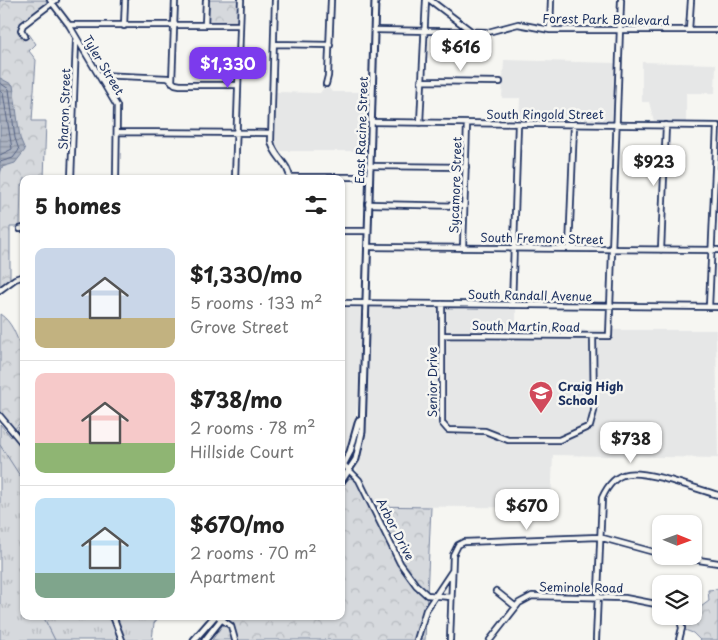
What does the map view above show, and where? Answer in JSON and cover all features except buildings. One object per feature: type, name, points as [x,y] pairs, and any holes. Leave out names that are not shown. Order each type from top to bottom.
[{"type":"main road","name":"East Racine Street","points":[[345,477],[351,470],[361,440],[375,0]]},
{"type":"main road","name":"East Racine Street","points":[[345,462],[354,442],[361,412]]},
{"type":"main road","points":[[194,640],[216,620]]},
{"type":"main road","points":[[205,640],[217,620]]},
{"type":"street","points":[[124,26],[125,0]]},
{"type":"street","points":[[172,82],[175,0]]},
{"type":"street","points":[[205,24],[206,0]]},
{"type":"street","points":[[234,175],[241,0]]},
{"type":"street","points":[[275,0],[272,148],[286,166],[289,175]]},
{"type":"street","points":[[326,84],[330,45],[331,0]]},
{"type":"street","points":[[420,122],[426,0]]},
{"type":"street","points":[[430,0],[472,32]]},
{"type":"street","points":[[550,30],[551,0]]},
{"type":"street","points":[[610,306],[615,124],[621,0]]},
{"type":"street","points":[[690,0],[690,30]]},
{"type":"street","points":[[25,36],[21,30],[23,25],[53,1]]},
{"type":"street","name":"Tyler Street","points":[[53,1],[117,106],[116,175]]},
{"type":"street","name":"Forest Park Boulevard","points":[[375,30],[472,32],[493,31],[518,24],[550,30],[718,30]]},
{"type":"street","points":[[69,25],[240,25]]},
{"type":"street","name":"Sharon Street","points":[[71,175],[76,39]]},
{"type":"street","points":[[274,44],[330,45]]},
{"type":"street","points":[[99,75],[168,78],[180,85],[238,85]]},
{"type":"street","points":[[421,81],[500,82]]},
{"type":"street","name":"South Ringold Street","points":[[371,122],[717,126]]},
{"type":"street","name":"Sycamore Street","points":[[463,247],[467,124]]},
{"type":"street","points":[[512,305],[518,124]]},
{"type":"street","points":[[569,249],[574,125]]},
{"type":"street","points":[[661,250],[666,125]]},
{"type":"street","points":[[709,307],[717,126]]},
{"type":"street","points":[[117,132],[271,134]]},
{"type":"street","points":[[369,166],[466,167]]},
{"type":"street","points":[[345,177],[369,177]]},
{"type":"street","points":[[368,204],[464,206]]},
{"type":"street","points":[[345,231],[367,231]]},
{"type":"street","name":"South Fremont Street","points":[[367,247],[718,250]]},
{"type":"street","points":[[0,290],[20,278]]},
{"type":"street","name":"South Randall Avenue","points":[[345,303],[718,307]]},
{"type":"street","name":"Senior Drive","points":[[442,304],[442,426],[451,431],[485,431],[504,439],[515,440],[562,440],[592,424],[594,410],[593,336]]},
{"type":"street","name":"South Martin Road","points":[[442,335],[609,336],[610,306]]},
{"type":"street","points":[[0,416],[20,440]]},
{"type":"street","name":"Arbor Drive","points":[[345,468],[351,470],[359,480],[407,572],[422,592],[435,596]]},
{"type":"street","points":[[596,640],[602,498],[610,484],[621,476],[643,474],[718,495]]},
{"type":"street","points":[[450,640],[454,550],[464,542],[599,536],[652,551]]},
{"type":"street","points":[[702,561],[718,563]]},
{"type":"street","points":[[417,640],[426,610],[452,571]]},
{"type":"street","points":[[496,591],[516,607]]},
{"type":"street","points":[[435,596],[451,597]]},
{"type":"street","name":"Seminole Road","points":[[490,640],[516,607],[524,599],[532,596],[632,599],[652,603]]},
{"type":"street","points":[[114,620],[122,640]]},
{"type":"street","points":[[223,620],[230,626],[235,640]]},
{"type":"street","points":[[679,640],[682,632],[681,625]]},
{"type":"shaded area","points":[[504,60],[615,63],[613,121],[519,120],[520,98],[502,98]]},
{"type":"shaded area","points":[[642,62],[716,64],[715,93],[686,93],[686,122],[654,121],[649,102],[642,102]]},
{"type":"shaded area","points":[[329,88],[332,92],[369,92],[366,151],[281,151],[274,141],[276,92],[320,93],[323,89]]},
{"type":"shaded area","points":[[345,307],[362,308],[358,403],[353,429],[345,453]]},
{"type":"shaded area","name":"Craig High School","points":[[371,307],[516,308],[516,330],[716,330],[718,458],[553,455],[551,508],[374,506],[355,466],[363,439],[368,313]]},
{"type":"green space","points":[[0,0],[47,0],[48,3],[20,25],[18,30],[23,39],[29,34],[36,44],[29,51],[36,60],[32,121],[46,121],[44,175],[20,175],[20,227],[10,227],[10,280],[0,287]]},
{"type":"green space","points":[[206,0],[241,0],[240,25],[205,25]]},
{"type":"green space","points":[[0,314],[11,325],[20,346],[20,423],[14,430],[0,413]]},
{"type":"green space","points":[[0,424],[11,437],[20,426],[20,620],[157,620],[154,623],[152,640],[0,640]]},
{"type":"green space","points":[[350,478],[356,480],[370,506],[431,507],[425,640],[212,640],[226,620],[345,620],[345,483]]},
{"type":"green space","points":[[718,589],[718,640],[700,640],[693,633],[682,629],[682,625],[702,625],[702,606],[709,601],[708,590]]},
{"type":"water","points":[[0,78],[13,85],[20,138],[25,150],[15,163],[2,167],[0,174]]},
{"type":"waterway","points":[[0,445],[20,476]]},
{"type":"waterway","points":[[45,620],[55,640]]},
{"type":"place","name":"Craig High School","points":[[541,414]]}]
